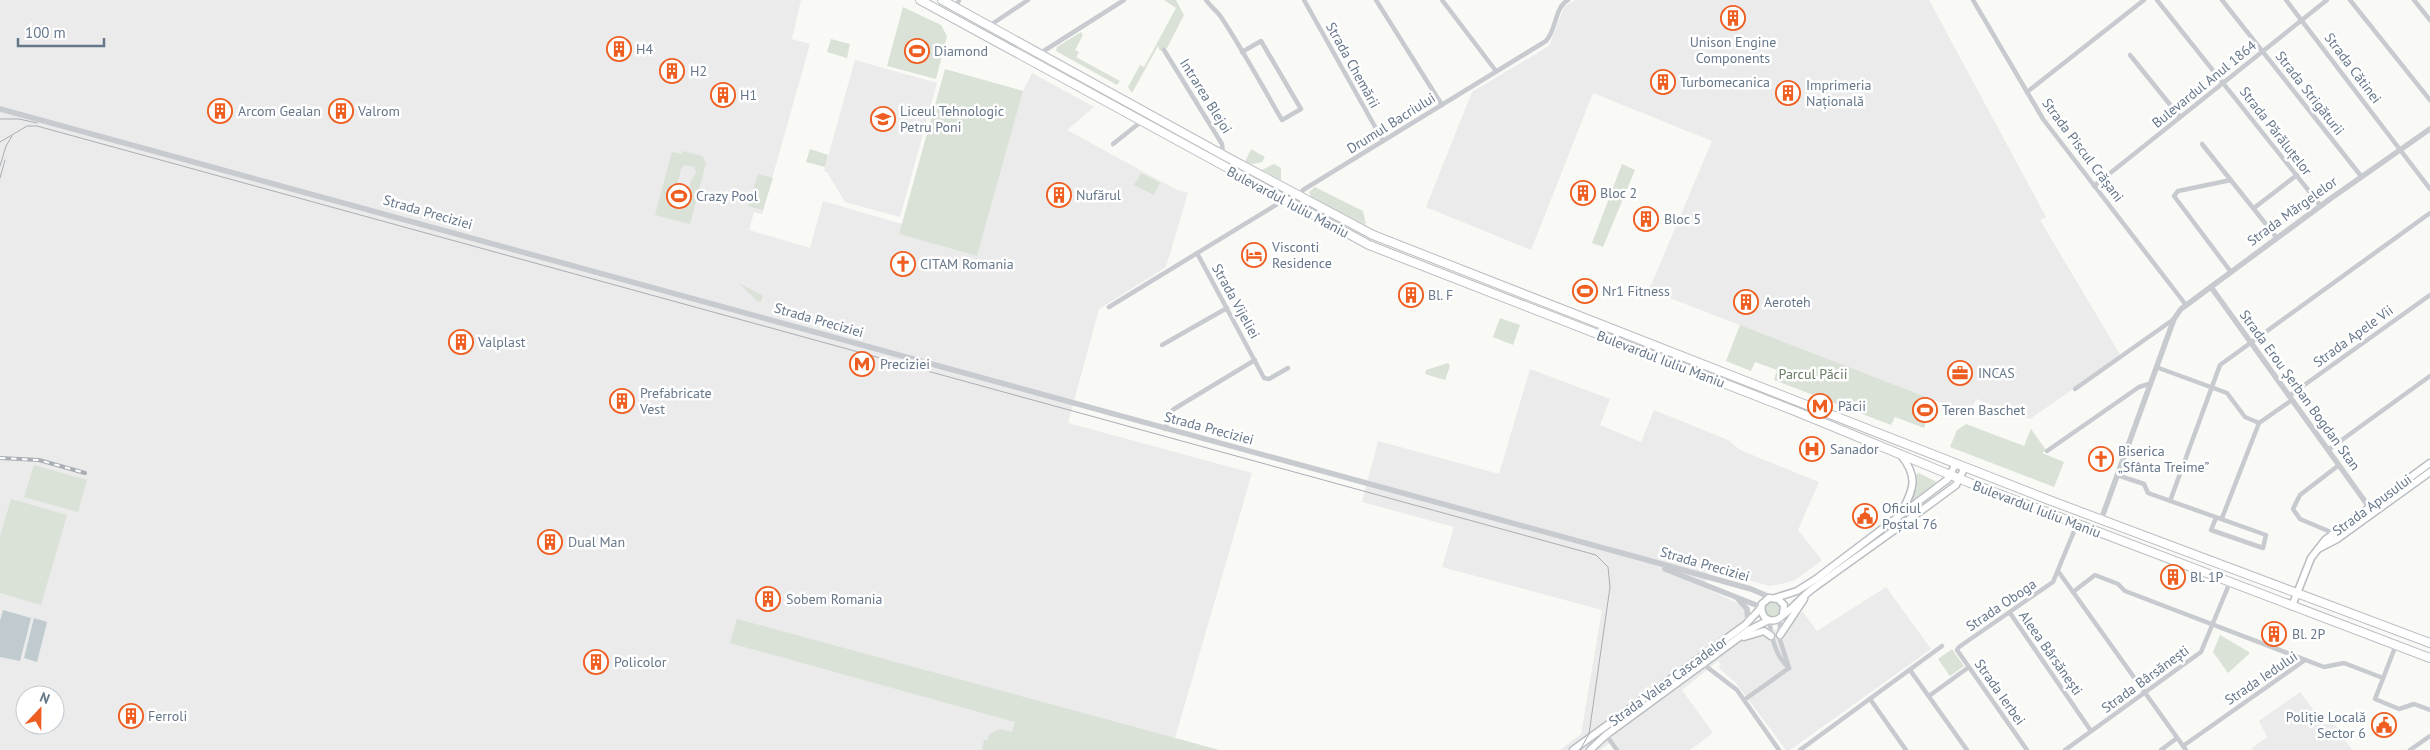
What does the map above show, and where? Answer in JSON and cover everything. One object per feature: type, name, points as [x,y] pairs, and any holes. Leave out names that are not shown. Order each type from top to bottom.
[{"type":"main road","name":"Bulevardul Iuliu Maniu","points":[[920,0],[1360,241],[1898,452],[1960,480],[2430,658]]},
{"type":"main road","name":"Bulevardul Iuliu Maniu","points":[[942,0],[957,4],[989,26],[1299,197],[1364,230],[1417,253],[2101,520],[2430,643]]},
{"type":"main road","points":[[1058,75],[1063,67]]},
{"type":"main road","points":[[1218,164],[1223,156]]},
{"type":"main road","points":[[1295,205],[1299,197]]},
{"type":"main road","points":[[1898,452],[1910,468],[1913,478],[1910,494],[1899,516]]},
{"type":"main road","points":[[1956,463],[1951,476],[1806,586],[1764,602],[1761,608],[1762,614],[1769,620],[1781,616],[1809,592],[1956,485],[1965,467]]},
{"type":"main road","name":"Strada Apusului","points":[[2292,606],[2310,558],[2317,549],[2369,507],[2430,463]]},
{"type":"main road","name":"Strada Apusului","points":[[2335,536],[2373,513],[2430,472]]},
{"type":"main road","points":[[2369,507],[2373,513]]},
{"type":"main road","points":[[1780,635],[1809,592]]},
{"type":"main road","points":[[1774,598],[1784,605],[1781,616]]},
{"type":"main road","name":"Strada Valea Cascadelor","points":[[1573,750],[1748,622],[1761,608]]},
{"type":"main road","name":"Strada Valea Cascadelor","points":[[1590,750],[1606,735],[1733,642],[1769,620]]},
{"type":"main road","points":[[1733,642],[1761,631],[1771,636]]},
{"type":"street","points":[[989,26],[1028,0]]},
{"type":"street","points":[[1039,54],[1124,0]]},
{"type":"street","points":[[1206,0],[1211,8],[1220,16],[1282,120],[1300,109],[1261,41],[1242,52]]},
{"type":"street","name":"Strada Chemării","points":[[1304,0],[1383,141]]},
{"type":"street","points":[[1376,0],[1442,105]]},
{"type":"street","points":[[1442,0],[1496,71]]},
{"type":"street","name":"Drumul Bacriului","points":[[1299,197],[1303,190],[1548,39],[1561,2],[1568,0]]},
{"type":"street","name":"Strada Piscul Crășani","points":[[1973,0],[2043,119],[2186,305]]},
{"type":"street","points":[[2027,92],[2144,0]]},
{"type":"street","name":"Strada Părăluțelor","points":[[2157,0],[2320,205]]},
{"type":"street","name":"Strada Strigăturii","points":[[2222,0],[2361,176]]},
{"type":"street","name":"Strada Cătinei","points":[[2286,0],[2430,189]]},
{"type":"street","name":"Bulevardul Anul 1864","points":[[2094,186],[2327,0]]},
{"type":"street","points":[[2350,0],[2430,100]]},
{"type":"street","points":[[2414,0],[2430,20]]},
{"type":"street","name":"Intrarea Blejoi","points":[[1164,50],[1222,144],[1223,156]]},
{"type":"street","points":[[2130,55],[2180,117]]},
{"type":"street","name":"Strada Preciziei","points":[[0,109],[1630,556],[1667,568],[1732,594],[1761,608]]},
{"type":"street","points":[[1113,144],[1142,121]]},
{"type":"street","name":"Strada Mărgelelor","points":[[2075,389],[2174,319],[2186,305],[2320,205],[2430,129]]},
{"type":"street","points":[[2202,144],[2277,238]]},
{"type":"street","points":[[2254,208],[2297,175]]},
{"type":"street","points":[[2231,180],[2178,191],[2174,196],[2231,272]]},
{"type":"street","name":"Strada Vijeliei","points":[[1109,307],[1284,200]]},
{"type":"street","points":[[2170,501],[2220,365],[2430,213]]},
{"type":"street","name":"Strada Vijeliei","points":[[1197,254],[1266,379],[1288,368]]},
{"type":"street","name":"Strada Erou Șerban Bogdan Stan","points":[[2211,287],[2369,507]]},
{"type":"street","name":"Strada Apele Vii","points":[[2259,423],[2430,295]]},
{"type":"street","points":[[1162,345],[1227,308]]},
{"type":"street","name":"Strada Mărgelelor","points":[[2101,520],[2174,319]]},
{"type":"street","points":[[1165,429],[1170,413],[1177,406],[1255,360]]},
{"type":"street","points":[[2156,367],[2227,394],[2245,417],[2259,423],[2222,518]]},
{"type":"street","points":[[2328,450],[2430,376]]},
{"type":"street","points":[[2046,451],[2139,387],[2149,384]]},
{"type":"street","points":[[2335,536],[2300,520],[2293,508],[2300,495],[2339,465]]},
{"type":"street","points":[[2117,474],[2144,484],[2148,493],[2266,535],[2267,537],[2262,549],[2211,530],[2216,518]]},
{"type":"street","name":"Strada Oboga","points":[[1959,647],[2051,584],[2058,572],[2077,524]]},
{"type":"street","name":"Strada Preciziei","points":[[1667,568],[1751,589],[1774,598]]},
{"type":"street","points":[[2058,572],[2184,748]]},
{"type":"street","points":[[2073,592],[2095,575],[2118,584],[2126,591],[2305,660]]},
{"type":"street","name":"Strada Bârsănești","points":[[2065,750],[2201,652],[2230,582]]},
{"type":"street","points":[[1732,594],[1747,609],[1748,622]]},
{"type":"street","name":"Aleea Bârsănești","points":[[2010,613],[2092,731]]},
{"type":"street","points":[[1781,616],[1780,635],[1789,668]]},
{"type":"street","points":[[1769,620],[1771,636],[1778,654],[1789,668]]},
{"type":"street","points":[[2396,645],[2376,700],[2399,710],[2414,704],[2430,710]]},
{"type":"street","points":[[1800,750],[1942,646]]},
{"type":"street","name":"Strada Ierbei","points":[[1959,647],[1958,651],[2027,750]]},
{"type":"street","name":"Strada Iedului","points":[[2184,748],[2305,660],[2324,667],[2344,663],[2383,678]]},
{"type":"street","points":[[1703,664],[1737,690],[1780,750]]},
{"type":"street","points":[[1929,696],[1969,667]]},
{"type":"street","points":[[1744,700],[1789,668]]},
{"type":"street","points":[[1910,670],[1967,750]]},
{"type":"street","points":[[1870,699],[1906,750]]},
{"type":"street","points":[[1606,735],[1617,750]]},
{"type":"street","points":[[2410,750],[2430,736]]},
{"type":"street","points":[[2161,750],[2177,738]]},
{"type":"shaded area","points":[[0,0],[801,0],[792,39],[810,44],[762,214],[754,212],[749,230],[810,248],[823,201],[902,224],[900,234],[977,256],[1023,91],[1032,73],[1094,107],[1067,130],[1175,189],[1188,193],[1166,267],[1099,309],[1068,423],[1252,473],[1175,738],[1219,750],[0,750]]},
{"type":"shaded area","points":[[1575,0],[1929,0],[2046,217],[2040,220],[2121,356],[2030,419],[1976,399],[1970,414],[1649,290],[1712,141],[1593,93],[1531,250],[1426,207],[1472,92],[1549,46],[1564,7]]},
{"type":"shaded area","name":"Liceul Tehnologic Petru Poni","points":[[855,60],[937,83],[900,217],[845,202],[827,172],[824,171]]},
{"type":"shaded area","name":"Crazy Pool","points":[[678,186],[684,188],[679,205],[674,204]]},
{"type":"shaded area","points":[[1530,369],[1610,399],[1600,425],[1641,442],[1654,410],[1728,440],[1740,450],[1819,482],[1798,530],[1822,560],[1795,580],[1769,586],[1710,569],[1704,587],[1741,605],[1764,637],[1803,612],[1817,631],[1886,587],[1931,649],[1790,750],[1786,750],[1736,683],[1718,667],[1721,665],[1718,661],[1682,690],[1713,733],[1690,750],[1620,750],[1613,741],[1600,750],[1560,750],[1581,734],[1602,610],[1442,567],[1454,527],[1362,502],[1378,441],[1499,474]]},
{"type":"shaded area","points":[[3,610],[31,618],[20,661],[0,657],[0,621]]},
{"type":"shaded area","points":[[34,618],[47,622],[37,662],[24,658]]},
{"type":"shaded area","points":[[2300,692],[2325,725],[2332,720],[2352,750],[2253,750],[2252,748],[2267,737],[2259,721]]},
{"type":"green space","points":[[1164,0],[1176,0],[1184,15],[1167,48],[1160,51],[1158,46],[1132,93],[1128,87],[1140,65],[1144,67],[1176,8]]},
{"type":"green space","name":"Diamond","points":[[903,7],[941,25],[947,36],[936,79],[887,66]]},
{"type":"green space","points":[[1081,32],[1083,35],[1075,50],[1079,52],[1076,57],[1120,81],[1117,85],[1056,51],[1057,47]]},
{"type":"green space","points":[[831,39],[850,44],[847,58],[827,52]]},
{"type":"green space","points":[[945,69],[1023,91],[977,256],[899,234]]},
{"type":"green space","points":[[810,149],[828,155],[825,167],[806,162]]},
{"type":"green space","points":[[1251,149],[1265,157],[1262,162],[1253,164],[1245,162]]},
{"type":"green space","points":[[682,151],[702,156],[706,163],[690,224],[655,215],[672,152],[681,154]],"holes":[[[684,165],[694,167],[696,173],[691,181],[684,209],[671,208],[681,169]]]},
{"type":"green space","points":[[1274,164],[1281,168],[1281,180],[1262,170]]},
{"type":"green space","points":[[1622,164],[1635,170],[1603,247],[1592,243]]},
{"type":"green space","points":[[1141,173],[1160,183],[1154,195],[1134,185]]},
{"type":"green space","points":[[758,174],[773,178],[763,210],[748,206]]},
{"type":"green space","points":[[1315,187],[1363,211],[1366,225],[1311,197],[1309,192]]},
{"type":"green space","points":[[739,283],[763,296],[761,302],[757,301]]},
{"type":"green space","points":[[1500,318],[1520,325],[1513,345],[1493,337]]},
{"type":"green space","name":"Parcul Păcii","points":[[1740,325],[1934,400],[1924,428],[1895,417],[1891,425],[1774,380],[1777,370],[1755,362],[1751,371],[1726,361]]},
{"type":"green space","points":[[1448,363],[1450,366],[1445,380],[1425,374],[1426,370]]},
{"type":"green space","points":[[1966,424],[2024,446],[2031,429],[2046,450],[2042,453],[2064,462],[2054,487],[1950,447],[1957,430]]},
{"type":"green space","points":[[34,465],[87,480],[78,512],[24,497]]},
{"type":"green space","points":[[1919,473],[1937,482],[1912,501],[1917,488],[1916,475]]},
{"type":"green space","points":[[11,499],[67,515],[41,605],[0,593],[0,537]]},
{"type":"green space","points":[[1773,601],[1781,609],[1773,617],[1765,609]]},
{"type":"green space","points":[[737,619],[1219,750],[982,750],[984,740],[987,740],[989,735],[999,729],[1012,732],[1015,722],[730,643]]},
{"type":"green space","points":[[2220,635],[2249,652],[2228,673],[2213,652]]},
{"type":"green space","points":[[1952,649],[1964,666],[1950,676],[1938,659]]},
{"type":"tram line","points":[[0,119],[19,119],[37,123]]},
{"type":"tram line","points":[[0,142],[27,126],[37,126],[1596,555],[1608,567],[1610,587],[1589,734],[1580,750]]},
{"type":"tram line","points":[[0,166],[6,146],[12,136]]},
{"type":"tram line","points":[[0,178],[5,160]]},
{"type":"railway","points":[[0,458],[39,460],[85,473]]},
{"type":"place","name":"Unison Engine Components","points":[[1733,18]]},
{"type":"place","name":"H4","points":[[619,49]]},
{"type":"place","name":"Diamond","points":[[917,51]]},
{"type":"place","name":"H2","points":[[672,71]]},
{"type":"place","name":"Turbomecanica","points":[[1663,82]]},
{"type":"place","name":"Imprimeria Națională","points":[[1788,93]]},
{"type":"place","name":"H1","points":[[723,95]]},
{"type":"place","name":"Arcom Gealan","points":[[220,111]]},
{"type":"place","name":"Valrom","points":[[341,111]]},
{"type":"place","name":"Liceul Tehnologic Petru Poni","points":[[883,119]]},
{"type":"place","name":"Bloc 2","points":[[1583,193]]},
{"type":"place","name":"Nufărul","points":[[1059,195]]},
{"type":"place","name":"Crazy Pool","points":[[679,196]]},
{"type":"place","name":"Bloc 5","points":[[1646,219]]},
{"type":"place","name":"Visconti Residence","points":[[1254,255]]},
{"type":"place","name":"CITAM Romania","points":[[903,264]]},
{"type":"place","name":"Nr1 Fitness","points":[[1585,291]]},
{"type":"place","name":"Bl. F","points":[[1411,295]]},
{"type":"place","name":"Aeroteh","points":[[1746,302]]},
{"type":"place","name":"Valplast","points":[[461,342]]},
{"type":"place","name":"Preciziei","points":[[862,364]]},
{"type":"place","name":"INCAS","points":[[1960,373]]},
{"type":"place","name":"Prefabricate Vest","points":[[622,401]]},
{"type":"place","name":"Păcii","points":[[1820,406]]},
{"type":"place","name":"Teren Baschet","points":[[1925,410]]},
{"type":"place","name":"Sanador","points":[[1812,449]]},
{"type":"place","name":"Biserica „Sfânta Treime”","points":[[2101,459]]},
{"type":"place","name":"Oficiul Poștal 76","points":[[1865,516]]},
{"type":"place","name":"Dual Man","points":[[550,542]]},
{"type":"place","name":"Bl. 1P","points":[[2173,577]]},
{"type":"place","name":"Sobem Romania","points":[[768,599]]},
{"type":"place","name":"Bl. 2P","points":[[2274,634]]},
{"type":"place","name":"Policolor","points":[[596,662]]},
{"type":"place","name":"Ferroli","points":[[131,716]]},
{"type":"place","name":"Poliție Locală Sector 6","points":[[2384,725]]}]
